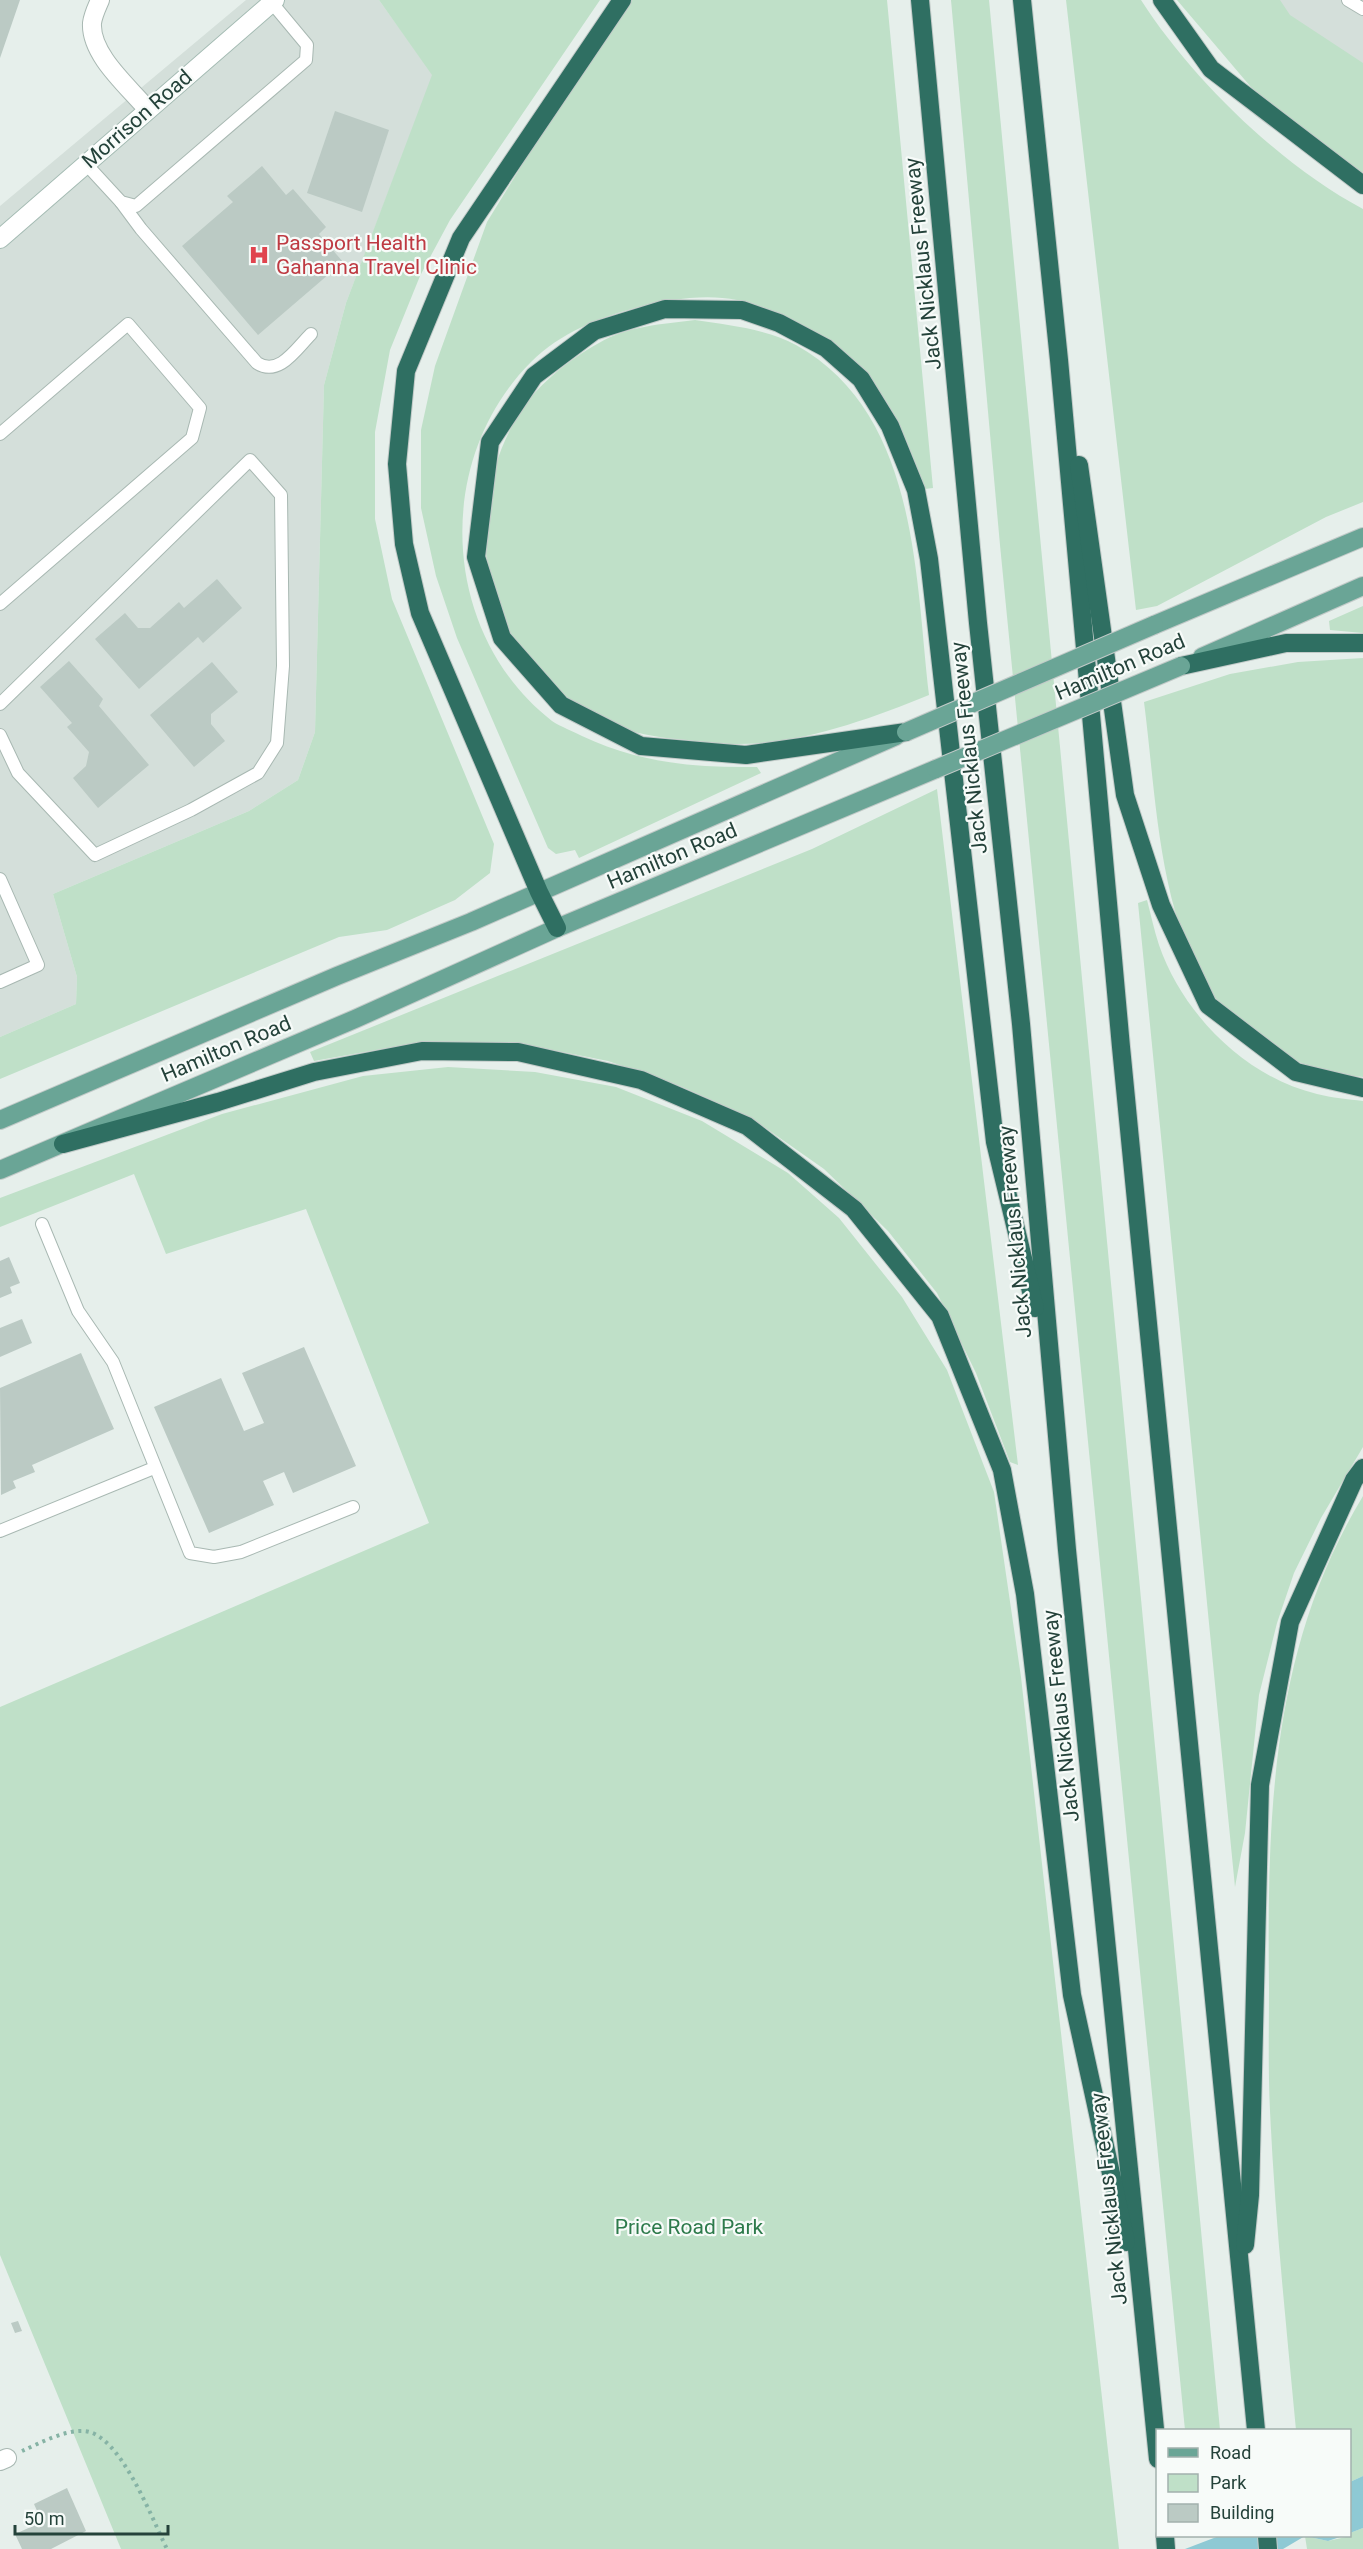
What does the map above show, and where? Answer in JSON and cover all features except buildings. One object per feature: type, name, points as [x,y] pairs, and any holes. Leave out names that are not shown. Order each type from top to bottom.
[{"type":"highway","points":[[557,928],[420,613],[404,544],[397,464],[406,371],[461,238],[622,0]]},
{"type":"highway","name":"Jack Nicklaus Freeway","points":[[920,0],[978,623],[1021,1024],[1050,1374],[1156,2440]]},
{"type":"highway","points":[[1022,0],[1059,360],[1120,1035],[1256,2429]]},
{"type":"highway","points":[[1162,0],[1211,69],[1363,185]]},
{"type":"highway","points":[[1037,159],[1125,795],[1161,905],[1208,1005],[1296,1072],[1363,1088]]},
{"type":"highway","points":[[906,732],[746,755],[641,746],[561,705],[502,638],[476,557],[490,442],[534,376],[594,331],[665,309],[742,310],[779,323],[826,348],[861,379],[890,426],[916,490],[929,559],[995,1142],[1050,1374]]},
{"type":"highway","points":[[1181,666],[1286,643],[1363,643]]},
{"type":"highway","points":[[63,1144],[218,1102],[314,1072],[422,1051],[518,1053],[641,1080],[747,1126],[854,1209],[940,1316],[1002,1470],[1025,1593],[1072,1995],[1144,2326]]},
{"type":"highway","points":[[1241,2280],[1251,2195],[1260,1785],[1290,1622],[1354,1480],[1363,1467]]},
{"type":"main road","points":[[100,0],[92,22],[94,38],[105,59],[148,110]]},
{"type":"main road","name":"Morrison Road","points":[[0,239],[273,1]]},
{"type":"main road","name":"Hamilton Road","points":[[0,1120],[337,976],[471,922],[906,732],[1363,537]]},
{"type":"main road","name":"Hamilton Road","points":[[0,1170],[355,1019],[557,928],[1181,666],[1363,586]]},
{"type":"lane","points":[[1348,0],[1363,9]]},
{"type":"lane","points":[[121,202],[136,206],[306,60],[307,45],[273,1]]},
{"type":"lane","points":[[86,164],[121,202],[256,363],[264,368],[281,365],[311,334]]},
{"type":"lane","points":[[0,435],[128,324],[200,408],[192,438],[0,604]]},
{"type":"lane","points":[[0,704],[250,460],[281,495],[281,688],[277,743],[258,773],[191,810],[95,855],[18,773],[0,735]]},
{"type":"lane","points":[[0,879],[38,965],[0,982]]},
{"type":"lane","points":[[42,1224],[78,1311],[113,1362],[190,1553],[214,1557],[242,1552],[353,1507]]},
{"type":"lane","points":[[0,1531],[154,1468]]},
{"type":"path","points":[[4,2459],[63,2434],[85,2431],[104,2438],[120,2455],[167,2549]]},
{"type":"shaded area","points":[[246,0],[379,0],[433,75],[346,303],[324,385],[315,732],[298,780],[249,811],[53,894],[77,977],[76,1004],[0,1037],[0,206]]},
{"type":"shaded area","points":[[1275,0],[1363,0],[1363,77],[1288,24]]},
{"type":"green space","points":[[379,0],[600,0],[450,220],[420,276],[390,350],[375,432],[375,519],[392,599],[494,844],[490,873],[455,900],[387,930],[339,937],[0,1079],[0,1037],[76,1004],[77,977],[53,894],[249,811],[298,780],[315,732],[324,385],[346,303],[432,75]]},
{"type":"green space","points":[[631,0],[887,0],[933,488],[925,489],[897,421],[876,388],[774,315],[752,304],[703,297],[670,300],[639,307],[581,327],[542,352],[531,362],[499,402],[477,448],[465,496],[463,546],[470,596],[488,643],[515,685],[552,721],[563,727],[603,745],[646,758],[690,765],[757,767],[761,773],[579,858],[575,850],[556,854],[548,848],[457,638],[436,576],[421,508],[421,430],[435,366],[487,222],[538,139]]},
{"type":"green space","points":[[951,0],[989,0],[1220,2429],[1185,2429],[1000,545]]},
{"type":"green space","points":[[1066,0],[1141,0],[1185,60],[1240,118],[1301,169],[1363,209],[1363,502],[1326,517],[1157,606],[1136,610]]},
{"type":"green space","points":[[1177,0],[1280,0],[1290,15],[1363,63],[1363,174],[1294,126],[1250,86]]},
{"type":"green space","points":[[695,320],[760,331],[796,345],[836,375],[866,412],[888,454],[903,500],[913,549],[929,695],[857,722],[808,736],[757,743],[726,744],[666,738],[623,729],[582,709],[558,690],[511,636],[497,606],[490,578],[486,549],[486,520],[489,491],[497,462],[507,436],[521,411],[556,372],[577,356],[610,337],[646,327]]},
{"type":"green space","points":[[1363,606],[1363,633],[1330,630],[1329,621]]},
{"type":"green space","points":[[1363,658],[1363,1077],[1335,1074],[1285,1055],[1240,1024],[1209,990],[1192,958],[1169,888],[1156,812],[1144,702],[1230,674],[1298,662]]},
{"type":"green space","points":[[937,789],[1018,1465],[1010,1462],[976,1373],[937,1293],[888,1231],[824,1169],[750,1117],[680,1086],[608,1061],[527,1045],[455,1044],[387,1048],[314,1061],[310,1052],[812,849]]},
{"type":"green space","points":[[1147,900],[1159,945],[1170,971],[1184,995],[1220,1039],[1242,1058],[1291,1086],[1323,1095],[1363,1101],[1363,1447],[1321,1518],[1294,1573],[1277,1623],[1259,1695],[1245,1833],[1235,1887],[1138,903]]},
{"type":"green space","name":"Price Road Park","points":[[448,1067],[535,1072],[616,1087],[702,1121],[788,1173],[839,1218],[902,1297],[947,1370],[994,1492],[1021,1677],[1119,2549],[121,2549],[0,2255],[0,1707],[429,1523],[306,1209],[166,1254],[134,1174],[0,1227],[0,1198],[222,1114],[363,1076]]},
{"type":"green space","points":[[1363,1496],[1363,2476],[1351,2482],[1351,2429],[1296,2429],[1281,2271],[1269,2080],[1270,1859],[1281,1734],[1292,1673],[1309,1613],[1332,1554]]},
{"type":"green space","points":[[1363,2528],[1363,2549],[1307,2549],[1305,2537],[1328,2541],[1351,2537],[1351,2533]]},
{"type":"water","points":[[1363,2476],[1363,2528],[1351,2533],[1351,2482]]},
{"type":"water","points":[[1216,2537],[1303,2537],[1283,2549],[1185,2549]]},
{"type":"water","points":[[1310,2537],[1340,2537],[1328,2541]]},
{"type":"place","name":"Passport Health Gahanna Travel Clinic","points":[[259,255]]}]
